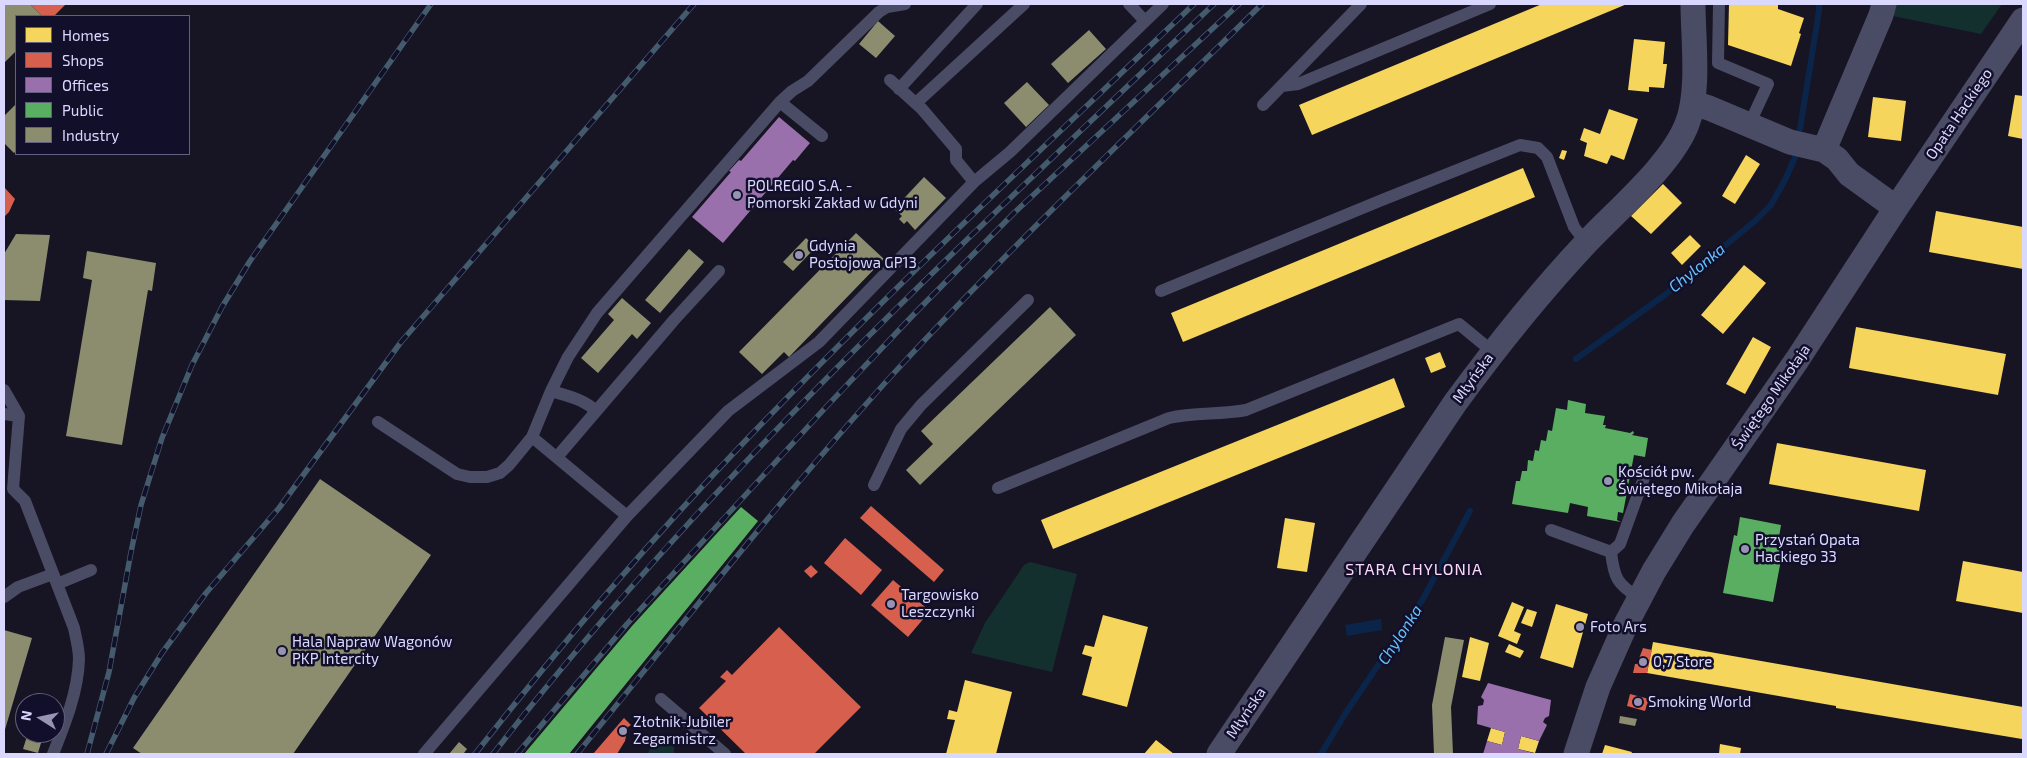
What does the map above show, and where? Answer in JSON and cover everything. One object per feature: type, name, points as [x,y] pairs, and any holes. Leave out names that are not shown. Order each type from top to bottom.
[{"type":"street","name":"Młyńska","points":[[1218,754],[1455,402],[1493,352],[1586,243],[1658,168],[1676,146],[1688,124],[1693,103],[1693,4]]},
{"type":"street","points":[[1824,150],[1884,4]]},
{"type":"street","name":"Opata Hackiego","points":[[1896,208],[2023,20]]},
{"type":"street","points":[[1693,103],[1790,142],[1824,150],[1837,159],[1849,174],[1896,208]]},
{"type":"street","name":"Świętego Mikołaja","points":[[1576,754],[1598,687],[1639,598],[1683,524],[1798,360],[1896,208]]},
{"type":"lane","points":[[378,422],[456,474],[481,478],[500,473],[532,437],[551,391],[568,357],[597,313],[780,102],[792,91],[808,81],[884,8],[905,4]]},
{"type":"lane","points":[[974,182],[956,160],[956,149],[916,103],[895,84],[977,4]]},
{"type":"lane","points":[[916,103],[1024,4]]},
{"type":"lane","points":[[1129,4],[1145,21]]},
{"type":"lane","points":[[424,754],[627,516],[728,411],[801,357],[824,337],[974,182],[1010,152],[1163,4]]},
{"type":"lane","points":[[1263,105],[1361,4]]},
{"type":"lane","points":[[1282,86],[1298,84],[1490,4]]},
{"type":"lane","points":[[1718,4],[1718,63],[1768,84],[1749,125]]},
{"type":"lane","points":[[780,102],[822,136]]},
{"type":"lane","points":[[1162,291],[1520,145],[1538,148],[1547,157],[1574,227],[1586,243]]},
{"type":"lane","points":[[556,457],[674,320],[719,271]]},
{"type":"lane","points":[[874,485],[902,429],[921,405],[1028,300]]},
{"type":"lane","points":[[998,488],[1168,418],[1189,413],[1226,414],[1246,410],[1459,324],[1493,352]]},
{"type":"lane","points":[[4,390],[19,416],[12,489],[25,501],[74,628],[79,658],[72,701],[53,754]]},
{"type":"lane","points":[[551,391],[582,401],[596,411]]},
{"type":"lane","points":[[4,414],[19,416]]},
{"type":"lane","points":[[532,437],[627,516]]},
{"type":"lane","points":[[1611,552],[1620,544],[1644,475]]},
{"type":"lane","points":[[1551,530],[1611,552]]},
{"type":"lane","points":[[1611,552],[1616,578],[1622,586],[1639,598]]},
{"type":"lane","points":[[4,597],[18,587],[91,570]]},
{"type":"lane","points":[[661,699],[719,752]]},
{"type":"green space","points":[[1896,4],[2002,4],[1981,34],[1893,16]]},
{"type":"green space","points":[[1030,562],[1077,574],[1052,672],[971,653],[985,623],[1024,565]]},
{"type":"green space","points":[[665,738],[674,744],[674,754],[648,754],[653,743]]},
{"type":"water","points":[[1381,619],[1382,630],[1347,636],[1345,625]]},
{"type":"building: Homes","points":[[1542,4],[1627,4],[1312,135],[1299,105]]},
{"type":"building: Homes","points":[[1729,4],[1778,4],[1778,9],[1804,18],[1791,66],[1728,45]]},
{"type":"building: Homes","points":[[1634,39],[1665,42],[1663,64],[1667,64],[1664,88],[1649,87],[1649,92],[1628,90]]},
{"type":"building: Homes","points":[[2015,95],[2023,96],[2023,139],[2008,136]]},
{"type":"building: Homes","points":[[1873,97],[1906,101],[1901,141],[1868,137]]},
{"type":"building: Homes","points":[[1609,109],[1638,119],[1624,160],[1611,155],[1607,164],[1584,156],[1587,143],[1580,140],[1584,128],[1600,134]]},
{"type":"building: Homes","points":[[1562,150],[1567,151],[1564,160],[1559,158]]},
{"type":"building: Homes","points":[[1746,155],[1760,164],[1735,204],[1722,196]]},
{"type":"building: Homes","points":[[1523,168],[1535,197],[1183,342],[1171,313]]},
{"type":"building: Homes","points":[[1663,184],[1682,203],[1651,234],[1631,216]]},
{"type":"building: Homes","points":[[1936,211],[2023,227],[2023,269],[1929,252]]},
{"type":"building: Homes","points":[[1690,235],[1701,246],[1682,265],[1671,253]]},
{"type":"building: Homes","points":[[1744,265],[1766,283],[1723,334],[1701,315]]},
{"type":"building: Homes","points":[[1856,327],[2006,354],[1998,395],[1849,368]]},
{"type":"building: Homes","points":[[1753,337],[1771,347],[1745,394],[1726,384]]},
{"type":"building: Homes","points":[[1440,352],[1446,367],[1431,373],[1425,358]]},
{"type":"building: Homes","points":[[1394,378],[1405,407],[1053,549],[1041,520]]},
{"type":"building: Homes","points":[[1777,443],[1926,470],[1919,511],[1769,484]]},
{"type":"building: Homes","points":[[1285,518],[1315,523],[1307,572],[1277,568]]},
{"type":"building: Homes","points":[[1963,561],[2023,572],[2023,613],[1956,601]]},
{"type":"building: Homes","points":[[1512,602],[1524,607],[1514,631],[1521,634],[1517,644],[1498,636]]},
{"type":"building: Homes","points":[[1556,604],[1588,614],[1573,668],[1540,658]]},
{"type":"building: Homes","points":[[1527,609],[1537,612],[1532,627],[1521,623]]},
{"type":"building: Homes","points":[[1103,615],[1148,627],[1127,707],[1082,695],[1092,657],[1082,654],[1085,645],[1094,647]]},
{"type":"building: Homes","points":[[1470,637],[1489,643],[1480,681],[1462,677]]},
{"type":"building: Homes","points":[[1653,642],[2023,707],[2022,739],[1836,708],[1836,706],[1647,673]]},
{"type":"building: Homes","points":[[1509,644],[1524,651],[1520,658],[1505,652]]},
{"type":"building: Homes","points":[[965,680],[1012,692],[996,754],[946,754],[955,720],[947,719],[949,710],[957,712]]},
{"type":"building: Homes","points":[[1491,728],[1505,732],[1502,745],[1487,741]]},
{"type":"building: Homes","points":[[1521,736],[1539,741],[1535,753],[1518,749]]},
{"type":"building: Homes","points":[[1156,740],[1174,754],[1144,754]]},
{"type":"building: Homes","points":[[1720,744],[1741,748],[1740,754],[1719,754]]},
{"type":"building: Homes","points":[[1605,745],[1632,752],[1631,754],[1602,754]]},
{"type":"building: Shops","points":[[30,4],[66,4],[55,15],[41,15]]},
{"type":"building: Shops","points":[[4,187],[15,199],[9,212],[4,217]]},
{"type":"building: Shops","points":[[871,506],[944,570],[934,582],[860,518]]},
{"type":"building: Shops","points":[[845,538],[882,570],[861,595],[824,563]]},
{"type":"building: Shops","points":[[811,565],[818,572],[811,578],[804,571]]},
{"type":"building: Shops","points":[[893,580],[930,611],[908,637],[871,605]]},
{"type":"building: Shops","points":[[779,627],[861,707],[814,754],[746,754],[699,708],[726,681],[720,677],[727,670],[732,675]]},
{"type":"building: Shops","name":"0,7 Store","points":[[1643,648],[1652,650],[1647,673],[1633,673],[1635,664],[1637,664]]},
{"type":"building: Shops","name":"Smoking World","points":[[1630,694],[1649,699],[1645,711],[1627,706]]},
{"type":"building: Shops","points":[[624,718],[631,725],[628,727],[625,741],[617,754],[593,754]]},
{"type":"building: Offices","name":"POLREGIO S.A. - Pomorski Zakład w Gdyni","points":[[779,117],[810,143],[795,161],[793,160],[723,243],[692,217],[731,172],[729,171],[739,160],[741,161]]},
{"type":"building: Offices","points":[[1488,683],[1551,700],[1549,716],[1543,722],[1547,725],[1539,741],[1521,736],[1518,749],[1537,754],[1483,754],[1487,741],[1502,745],[1505,732],[1477,724],[1478,706],[1483,705],[1484,700],[1481,697]]},
{"type":"building: Public","name":"Kościół pw. Świętego Mikołaja","points":[[1568,400],[1586,404],[1585,413],[1605,416],[1603,425],[1606,425],[1605,428],[1630,433],[1633,431],[1632,435],[1648,438],[1645,457],[1634,455],[1623,513],[1618,512],[1617,520],[1621,522],[1587,516],[1588,507],[1570,503],[1568,513],[1512,504],[1516,481],[1520,481],[1522,471],[1527,471],[1528,460],[1533,461],[1535,450],[1539,451],[1541,440],[1546,441],[1548,430],[1552,431],[1556,408],[1567,410]]},
{"type":"building: Public","points":[[741,507],[758,521],[569,754],[524,754],[632,626]]},
{"type":"building: Public","points":[[1740,517],[1781,525],[1778,543],[1784,544],[1773,602],[1723,593],[1734,535],[1737,536]]},
{"type":"building: Industry","points":[[4,4],[30,4],[41,15],[15,15],[15,52],[4,63]]},
{"type":"building: Industry","points":[[878,21],[895,36],[876,58],[859,44]]},
{"type":"building: Industry","points":[[1089,30],[1106,49],[1068,83],[1051,64]]},
{"type":"building: Industry","points":[[1027,82],[1049,105],[1026,127],[1004,103]]},
{"type":"building: Industry","points":[[15,105],[14,153],[4,143],[4,116]]},
{"type":"building: Industry","points":[[924,177],[946,198],[915,230],[907,221],[904,224],[899,219],[902,216],[894,209]]},
{"type":"building: Industry","points":[[856,233],[884,259],[789,357],[784,352],[762,374],[739,352]]},
{"type":"building: Industry","points":[[16,234],[50,235],[40,301],[4,300],[4,254]]},
{"type":"building: Industry","name":"Gdynia Postojowa GP13","points":[[806,238],[816,247],[793,271],[783,262]]},
{"type":"building: Industry","points":[[689,249],[704,262],[660,313],[645,300]]},
{"type":"building: Industry","points":[[87,251],[156,263],[152,291],[148,290],[122,445],[66,436],[92,280],[83,278]]},
{"type":"building: Industry","points":[[622,298],[651,323],[637,339],[632,334],[598,373],[581,358],[614,320],[608,314]]},
{"type":"building: Industry","points":[[1050,307],[1076,335],[920,485],[906,470],[933,444],[921,431]]},
{"type":"building: Industry","name":"Hala Napraw Wagonów PKP Intercity","points":[[320,479],[431,555],[293,754],[142,754],[133,748]]},
{"type":"building: Industry","points":[[4,630],[32,638],[4,733]]},
{"type":"building: Industry","points":[[1445,637],[1464,640],[1451,707],[1453,754],[1434,754],[1432,705]]},
{"type":"building: Industry","points":[[1620,716],[1637,719],[1635,726],[1619,723]]},
{"type":"building: Industry","points":[[459,742],[467,749],[464,753],[449,754]]},
{"type":"building: Industry","points":[[25,743],[41,743],[38,753],[23,749]]},
{"type":"waterway","name":"Chylonka","points":[[1800,129],[1819,4]]},
{"type":"waterway","name":"Chylonka","points":[[1576,359],[1666,294],[1755,221],[1771,205],[1795,157]]},
{"type":"waterway","name":"Chylonka","points":[[1321,754],[1345,714],[1423,599],[1470,511]]},
{"type":"railway","points":[[87,754],[109,672],[141,505],[162,438],[192,365],[222,307],[250,261],[431,4]]},
{"type":"railway","points":[[106,754],[134,698],[162,653],[206,593],[279,508],[401,342],[694,4]]},
{"type":"railway","points":[[475,754],[540,672],[608,592],[748,438],[913,272],[1194,4]]},
{"type":"railway","points":[[493,754],[575,653],[660,554],[749,459],[932,274],[1214,4]]},
{"type":"railway","points":[[517,754],[627,624],[917,311],[1015,212],[1239,4]]},
{"type":"railway","points":[[577,754],[772,513],[894,373],[984,278],[1262,4]]},
{"type":"place","name":"POLREGIO S.A. - Pomorski Zakład w Gdyni","points":[[737,195]]},
{"type":"place","name":"Gdynia Postojowa GP13","points":[[799,255]]},
{"type":"place","name":"Kościół pw. Świętego Mikołaja","points":[[1608,481]]},
{"type":"place","name":"Przystań Opata Hackiego 33","points":[[1745,549]]},
{"type":"place","name":"Targowisko Leszczynki","points":[[891,604]]},
{"type":"place","name":"Foto Ars","points":[[1580,627]]},
{"type":"place","name":"Hala Napraw Wagonów PKP Intercity","points":[[282,651]]},
{"type":"place","name":"0,7 Store","points":[[1643,662]]},
{"type":"place","name":"Smoking World","points":[[1638,702]]},
{"type":"place","name":"Złotnik-Jubiler Zegarmistrz","points":[[623,731]]},
{"type":"district","name":"STARA CHYLONIA","points":[[1414,570]]}]
